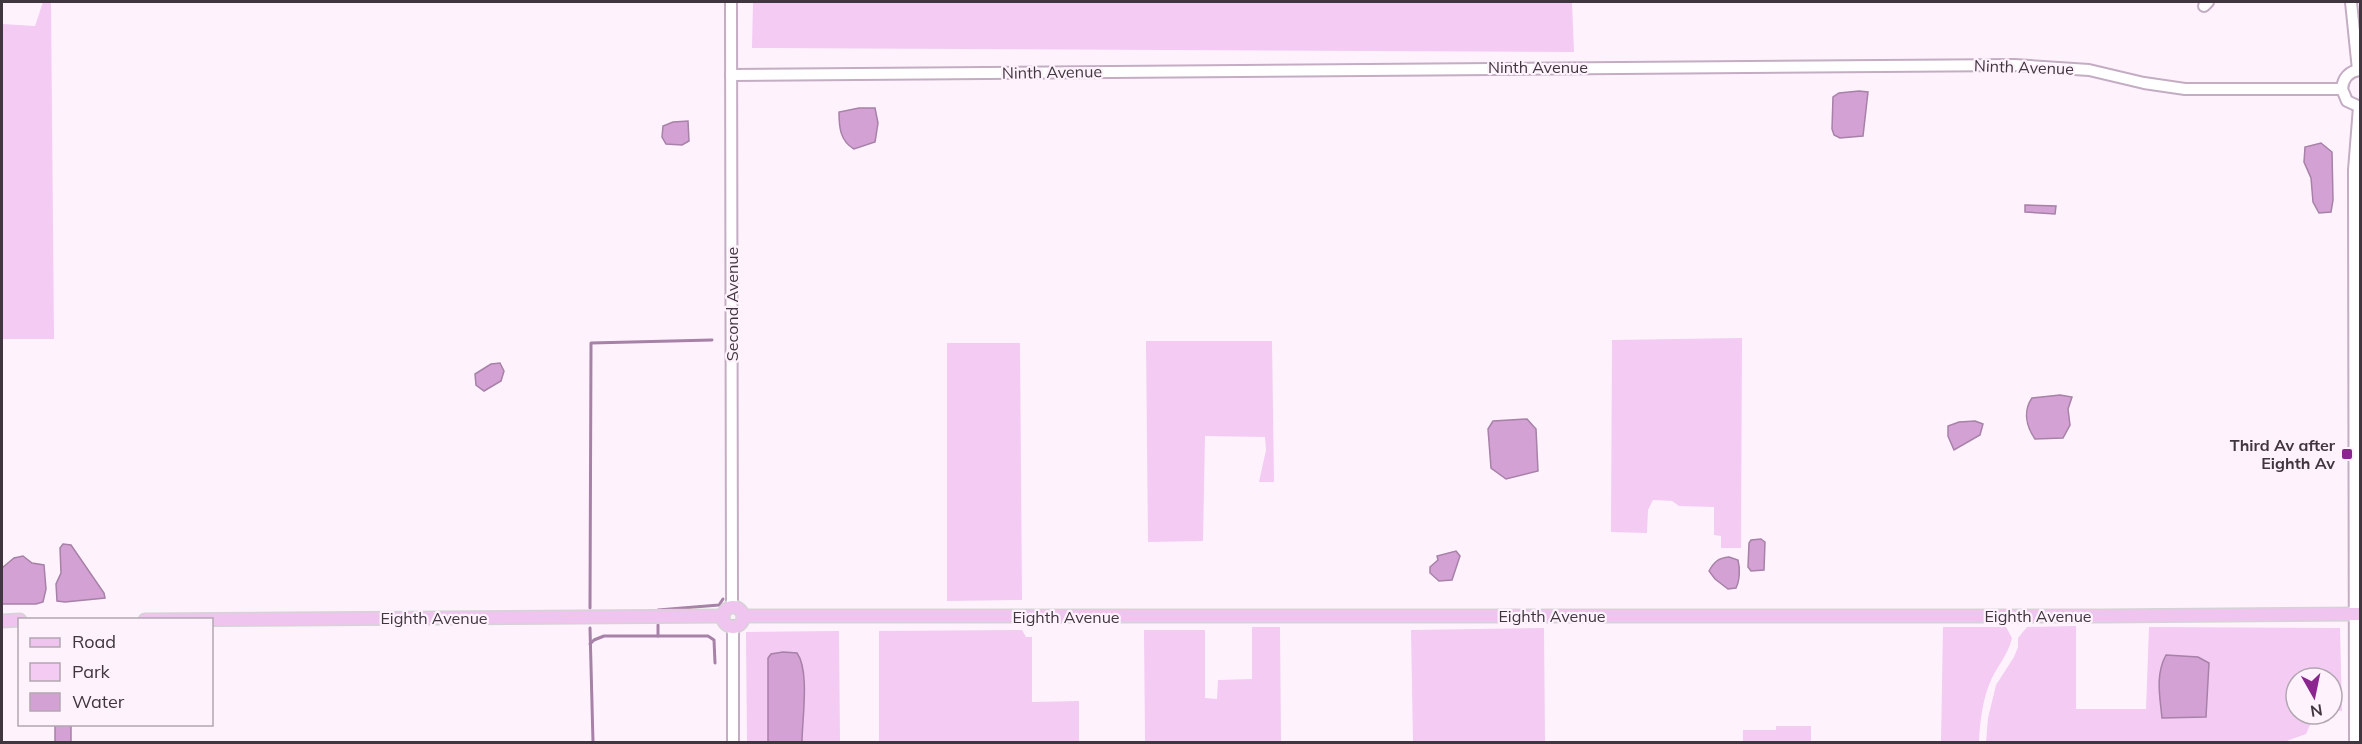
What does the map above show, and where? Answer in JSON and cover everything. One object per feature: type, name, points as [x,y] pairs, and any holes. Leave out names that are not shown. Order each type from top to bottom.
[{"type":"main road","points":[[741,610],[743,616],[741,622],[733,626],[727,624],[728,611],[741,610]]},
{"type":"main road","name":"Eighth Avenue","points":[[213,619],[728,611]]},
{"type":"main road","name":"Eighth Avenue","points":[[743,616],[2357,614]]},
{"type":"main road","points":[[2,621],[18,620]]},
{"type":"street","name":"Second Avenue","points":[[728,611],[731,2]]},
{"type":"street","points":[[2354,7],[2359,70],[2346,76],[2342,89],[2347,101],[2360,107],[2354,170],[2357,614],[2355,742]]},
{"type":"street","name":"Ninth Avenue","points":[[731,75],[2014,65],[2090,70],[2185,89],[2342,89]]},
{"type":"street","points":[[733,626],[733,742]]},
{"type":"green space","points":[[43,2],[51,2],[54,339],[2,339],[2,24],[35,26]]},
{"type":"green space","points":[[753,2],[1572,2],[1574,52],[752,48]]},
{"type":"green space","points":[[1742,338],[1741,548],[1721,548],[1721,536],[1714,535],[1714,507],[1679,506],[1672,501],[1653,500],[1648,510],[1647,533],[1611,532],[1612,340]]},
{"type":"green space","points":[[1146,341],[1272,341],[1274,482],[1259,482],[1266,450],[1265,437],[1205,436],[1203,541],[1148,542]]},
{"type":"green space","points":[[947,343],[1020,343],[1022,600],[947,601]]},
{"type":"green space","points":[[2076,626],[2076,709],[2146,709],[2149,627],[2340,628],[2341,666],[2284,666],[2284,726],[2310,726],[2306,734],[2284,742],[1986,742],[1988,718],[1996,685],[2014,657],[2018,647],[2018,638],[2027,627]]},
{"type":"green space","points":[[1252,627],[1280,627],[1281,742],[1145,742],[1144,630],[1205,630],[1205,698],[1217,699],[1218,680],[1252,679]]},
{"type":"green space","points":[[1943,627],[2006,627],[2012,638],[2008,651],[1987,692],[1979,742],[1941,742]]},
{"type":"green space","points":[[1544,628],[1545,742],[1413,742],[1411,630]]},
{"type":"green space","points":[[1022,630],[1026,637],[1032,637],[1032,702],[1079,701],[1079,742],[879,742],[879,631]]},
{"type":"green space","points":[[839,631],[840,742],[747,742],[746,632]]},
{"type":"green space","points":[[1776,726],[1811,726],[1811,742],[1743,742],[1743,730],[1776,730]]},
{"type":"water","points":[[1868,92],[1863,136],[1840,138],[1834,135],[1832,129],[1833,97],[1839,93]]},
{"type":"water","points":[[875,108],[878,123],[875,142],[854,149],[843,138],[839,112]]},
{"type":"water","points":[[688,121],[689,141],[682,145],[666,144],[662,137],[663,126],[673,122]]},
{"type":"water","points":[[2321,143],[2332,152],[2333,200],[2331,212],[2319,213],[2313,202],[2311,178],[2304,162],[2305,147]]},
{"type":"water","points":[[2025,205],[2056,206],[2055,214],[2025,212]]},
{"type":"water","points":[[500,363],[504,371],[501,381],[484,391],[476,385],[475,374],[491,364]]},
{"type":"water","points":[[2060,395],[2072,397],[2068,409],[2070,425],[2063,438],[2035,439],[2029,429],[2027,418],[2029,403],[2032,398]]},
{"type":"water","points":[[1527,419],[1536,429],[1538,471],[1506,479],[1491,468],[1488,429],[1493,421]]},
{"type":"water","points":[[1975,421],[1983,424],[1980,435],[1954,450],[1948,436],[1948,426],[1959,422]]},
{"type":"water","points":[[1761,539],[1765,542],[1764,570],[1751,571],[1748,567],[1749,543],[1751,540]]},
{"type":"water","points":[[63,544],[71,545],[104,593],[105,598],[57,601],[56,584],[61,573],[60,548]]},
{"type":"water","points":[[1456,551],[1460,556],[1452,580],[1439,581],[1430,573],[1430,567],[1438,560],[1437,556]]},
{"type":"water","points":[[23,556],[32,563],[44,565],[46,589],[43,602],[2,604],[2,568],[14,558]]},
{"type":"water","points":[[1729,557],[1738,560],[1739,574],[1736,588],[1728,589],[1709,571],[1717,561]]},
{"type":"water","points":[[797,653],[801,661],[804,683],[802,742],[768,742],[768,658],[771,654]]},
{"type":"water","points":[[2166,655],[2198,657],[2209,663],[2206,717],[2162,718],[2159,678]]},
{"type":"water","points":[[55,726],[71,726],[71,742],[55,742]]},
{"type":"waterway","points":[[590,608],[591,343],[712,340]]},
{"type":"waterway","points":[[658,610],[719,605],[723,599]]},
{"type":"waterway","points":[[658,625],[658,636]]},
{"type":"waterway","points":[[590,628],[593,742]]},
{"type":"waterway","points":[[590,644],[604,636],[708,636],[714,640],[715,663]]},
{"type":"place","name":"Third Av after Eighth Av","points":[[2347,454]]}]
